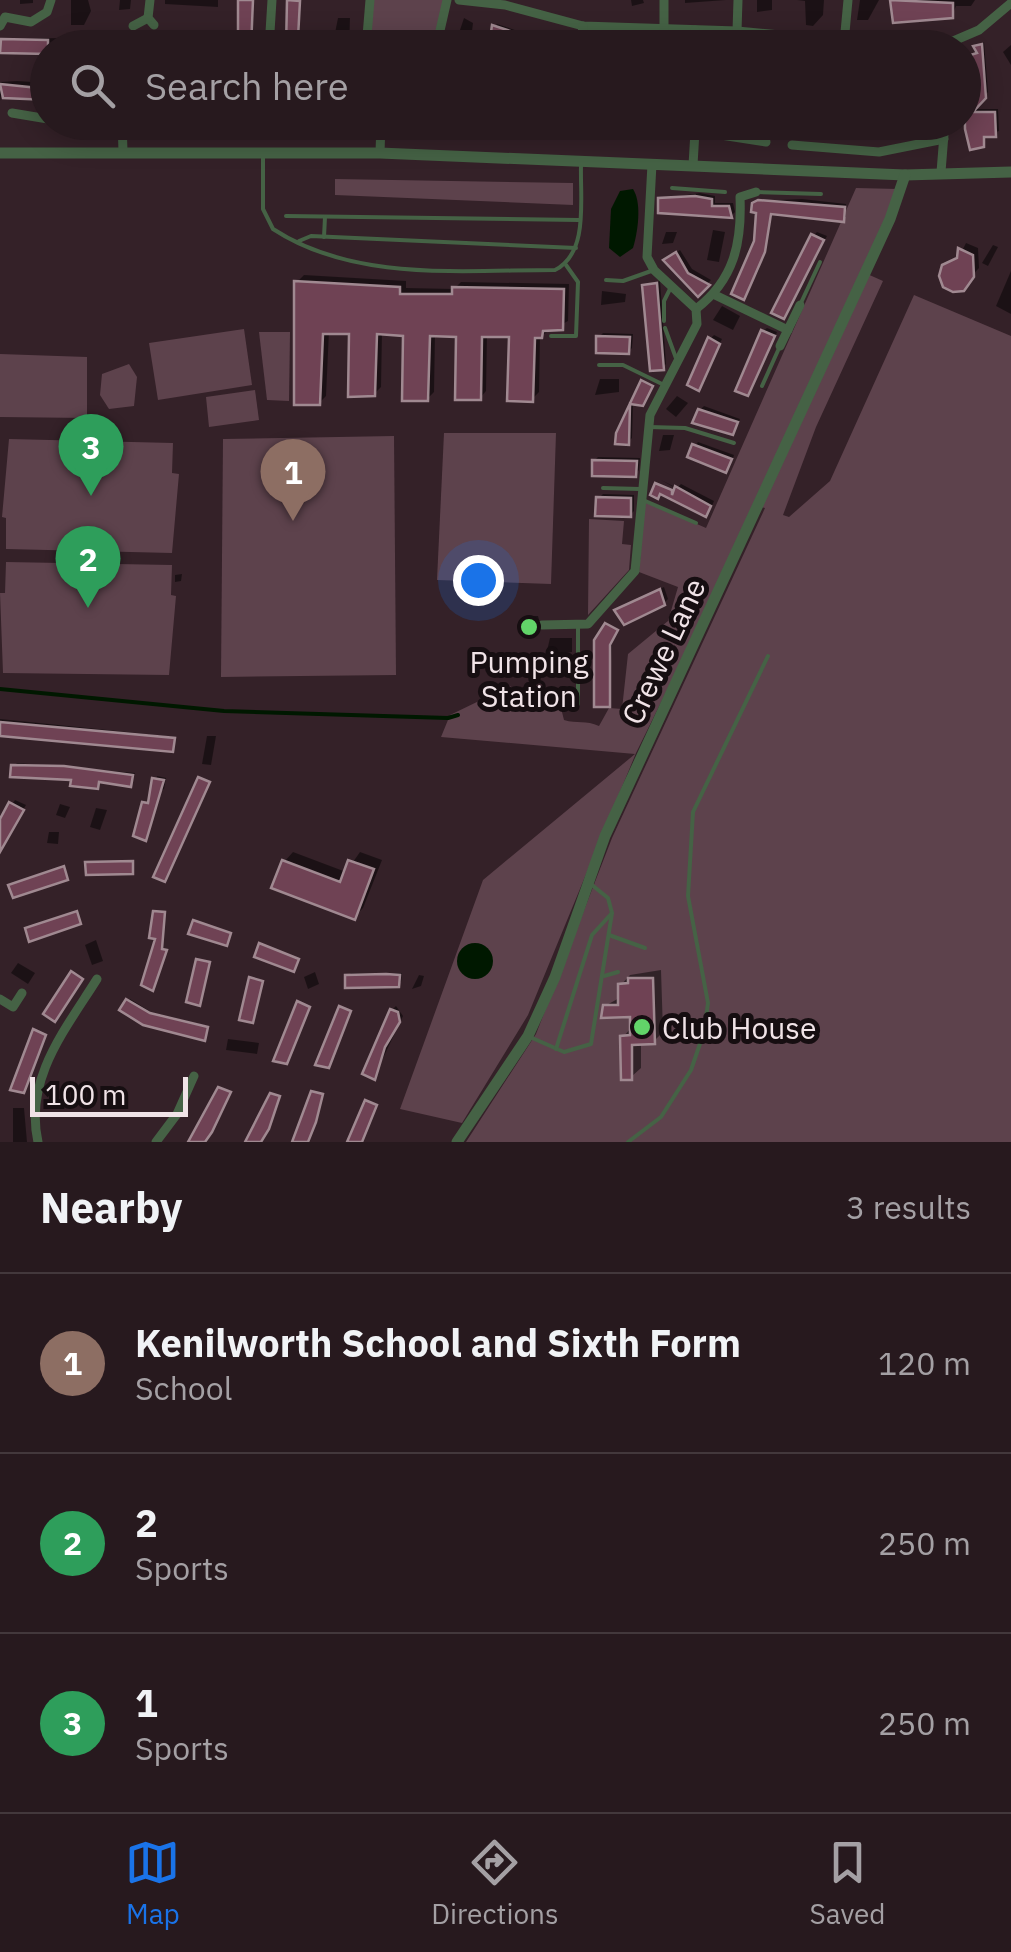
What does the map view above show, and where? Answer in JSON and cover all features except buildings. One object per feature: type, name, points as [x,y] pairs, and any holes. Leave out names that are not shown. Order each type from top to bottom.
[{"type":"street","points":[[2,19],[31,22],[51,16],[51,0]]},
{"type":"street","points":[[133,26],[151,22],[150,0]]},
{"type":"street","points":[[270,30],[272,0]]},
{"type":"street","points":[[368,30],[370,0]]},
{"type":"street","points":[[440,30],[447,0]]},
{"type":"street","points":[[460,0],[505,5],[582,26],[695,30]]},
{"type":"street","points":[[664,0],[664,28]]},
{"type":"street","points":[[737,30],[738,0]]},
{"type":"street","points":[[845,30],[848,0]]},
{"type":"street","points":[[979,30],[1011,3]]},
{"type":"street","points":[[582,26],[582,30]]},
{"type":"street","points":[[12,113],[30,116]]},
{"type":"street","points":[[123,140],[123,152]]},
{"type":"street","points":[[380,153],[381,140]]},
{"type":"street","points":[[693,164],[694,140]]},
{"type":"street","points":[[753,140],[766,142]]},
{"type":"street","points":[[792,145],[879,152],[939,140]]},
{"type":"street","points":[[941,172],[944,140]]},
{"type":"street","points":[[0,152],[380,153],[905,175],[1011,172]]},
{"type":"street","points":[[542,625],[578,626],[601,614],[633,575],[640,494],[649,463],[650,415],[697,324],[696,309],[654,270],[647,257],[652,164]]},
{"type":"street","name":"Crewe Lane","points":[[457,1142],[528,1036],[555,977],[588,882],[890,219],[905,175]]},
{"type":"street","points":[[726,192],[740,197],[756,192]]},
{"type":"street","points":[[696,309],[715,295],[735,258],[742,233],[740,197]]},
{"type":"street","points":[[715,295],[788,330]]},
{"type":"street","points":[[780,346],[800,305]]},
{"type":"street","points":[[38,1142],[34,1100],[41,1075],[82,1012],[97,979]]},
{"type":"street","points":[[0,999],[13,1007],[22,993]]},
{"type":"street","points":[[156,1142],[186,1100],[194,1076]]},
{"type":"lane","points":[[263,152],[265,218],[276,232],[350,262],[384,268],[555,270],[566,265],[576,248],[581,162]]},
{"type":"lane","points":[[580,178],[599,162]]},
{"type":"lane","points":[[672,188],[726,192]]},
{"type":"lane","points":[[756,192],[822,194]]},
{"type":"lane","points":[[286,216],[579,220]]},
{"type":"lane","points":[[324,237],[325,217]]},
{"type":"lane","points":[[299,241],[324,237],[576,248]]},
{"type":"lane","points":[[800,305],[820,262]]},
{"type":"lane","points":[[551,336],[576,336],[578,282],[566,265]]},
{"type":"lane","points":[[606,280],[623,281],[654,270]]},
{"type":"lane","points":[[664,321],[664,301],[672,286]]},
{"type":"lane","points":[[665,328],[669,348],[679,363]]},
{"type":"lane","points":[[762,386],[780,346]]},
{"type":"lane","points":[[599,365],[623,364],[666,386]]},
{"type":"lane","points":[[649,428],[686,428],[734,443]]},
{"type":"lane","points":[[604,488],[640,494],[696,523]]},
{"type":"lane","points":[[578,626],[578,704]]},
{"type":"lane","points":[[628,1142],[661,1116],[691,1070],[704,1032],[708,1003],[688,896],[692,812],[768,656]]},
{"type":"lane","points":[[528,1036],[568,1052],[591,1044],[612,913],[608,898],[588,882]]},
{"type":"lane","points":[[556,1050],[592,935],[612,913]]},
{"type":"lane","points":[[609,935],[644,948]]},
{"type":"lane","points":[[602,976],[618,972]]},
{"type":"shaded area","points":[[370,0],[447,0],[440,30],[367,30]]},
{"type":"shaded area","points":[[335,179],[573,183],[573,205],[335,195]]},
{"type":"shaded area","points":[[856,188],[898,189],[865,273],[883,281],[816,427],[783,515],[789,517],[830,481],[914,295],[1011,336],[1011,1142],[466,1142],[536,1034],[612,838],[765,508],[758,506],[636,753],[528,1015],[462,1123],[400,1109],[483,880],[635,754],[441,737],[450,715],[510,686],[534,706],[561,708],[564,720],[599,726],[609,708],[622,709],[628,654],[668,621],[678,587],[639,572],[645,501],[706,528]]},
{"type":"shaded area","points":[[633,189],[638,209],[636,234],[633,248],[620,257],[609,248],[611,209],[620,191]]},
{"type":"shaded area","points":[[244,329],[252,385],[158,400],[149,343]]},
{"type":"shaded area","points":[[259,332],[290,332],[289,401],[267,400]]},
{"type":"shaded area","points":[[0,354],[87,357],[87,418],[0,417]]},
{"type":"shaded area","points":[[129,364],[137,377],[134,406],[109,409],[100,395],[102,374]]},
{"type":"shaded area","points":[[255,390],[259,420],[209,427],[206,397]]},
{"type":"shaded area","points":[[444,433],[556,433],[551,584],[437,580]]},
{"type":"shaded area","points":[[394,436],[396,675],[221,677],[223,439]]},
{"type":"shaded area","points":[[9,439],[173,443],[172,473],[179,474],[172,553],[6,549],[6,518],[2,517]]},
{"type":"shaded area","points":[[589,519],[624,521],[622,544],[631,545],[629,570],[588,615]]},
{"type":"shaded area","points":[[6,562],[172,565],[171,595],[176,596],[169,675],[3,673],[0,593],[5,593]]},
{"type":"shaded area","points":[[475,943],[488,948],[493,961],[488,974],[475,979],[462,974],[457,961],[462,948]]},
{"type":"waterway","points":[[0,689],[224,711],[448,718],[458,715]]},
{"type":"place","name":"1","points":[[91,496]]},
{"type":"place","name":"Kenilworth School and Sixth Form","points":[[293,521]]},
{"type":"place","name":"2","points":[[88,608]]},
{"type":"place","name":"Pumping Station","points":[[529,627]]},
{"type":"place","name":"Club House","points":[[642,1027]]}]
